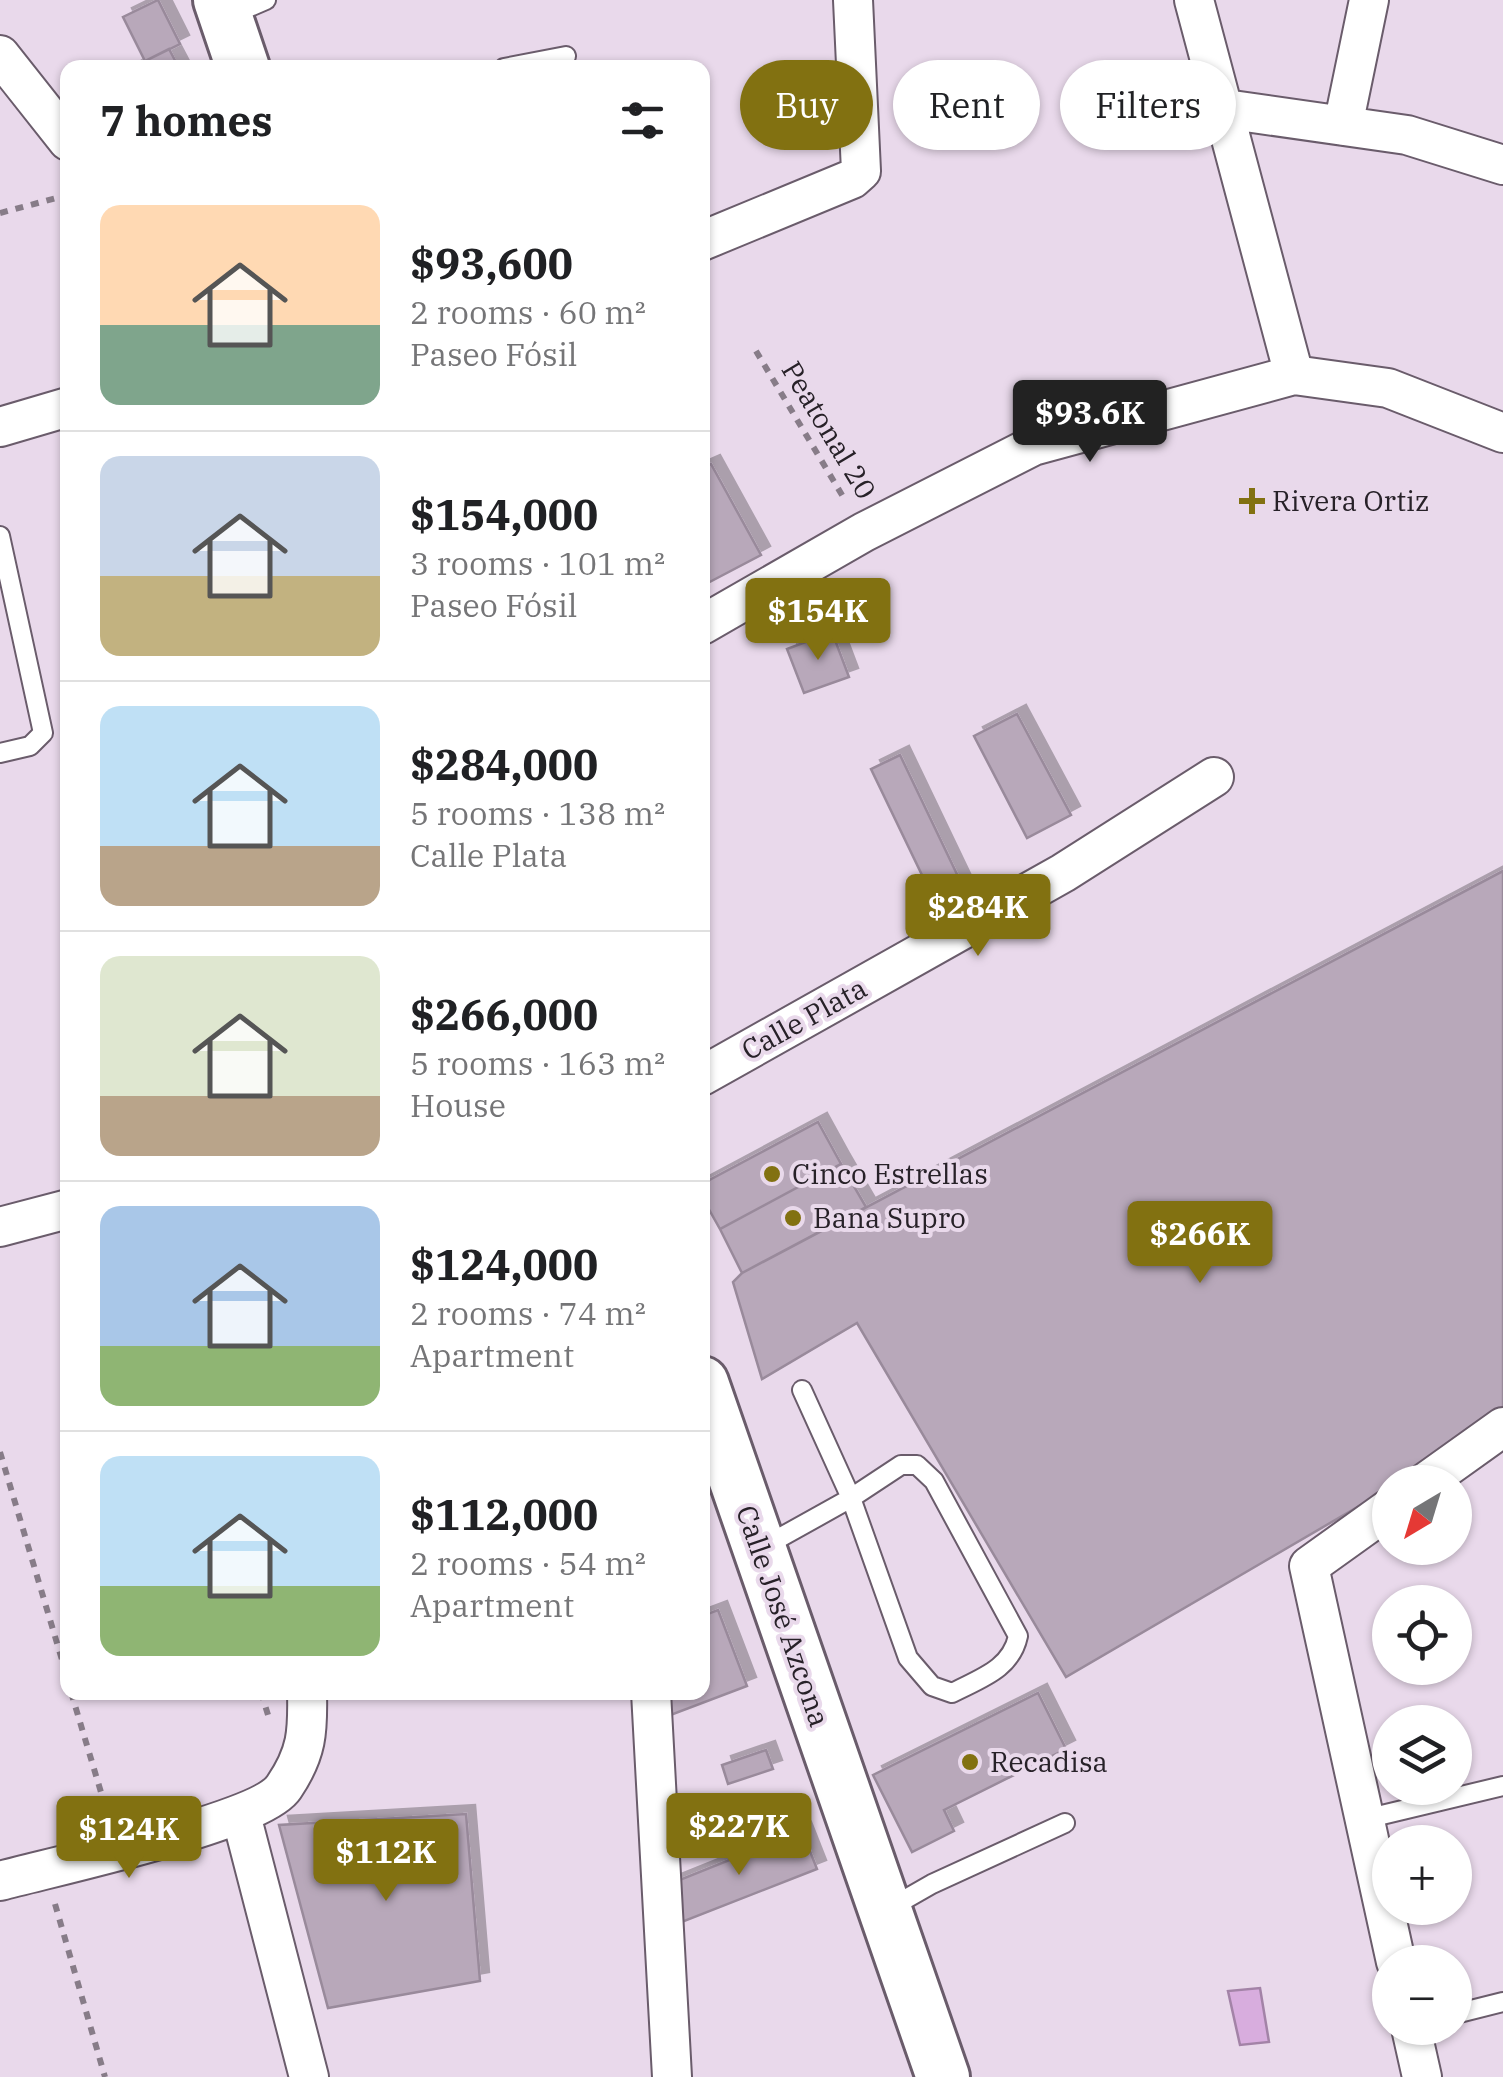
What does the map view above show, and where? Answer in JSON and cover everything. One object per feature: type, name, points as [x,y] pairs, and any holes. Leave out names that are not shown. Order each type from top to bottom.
[{"type":"main road","points":[[237,6],[243,60]]},
{"type":"main road","name":"Calle José Azcona","points":[[713,1453],[760,1548],[943,2077]]},
{"type":"street","points":[[710,238],[857,176],[853,0]]},
{"type":"street","points":[[1194,0],[1211,60]]},
{"type":"street","points":[[1342,126],[1368,0]]},
{"type":"street","points":[[0,55],[60,131]]},
{"type":"street","points":[[1236,112],[1408,135],[1503,166]]},
{"type":"street","points":[[1235,150],[1294,375]]},
{"type":"street","points":[[710,620],[864,532],[1033,446],[1294,375],[1388,388],[1503,433]]},
{"type":"street","points":[[0,427],[60,409]]},
{"type":"street","name":"Calle Plata","points":[[710,1071],[1062,873],[1214,777]]},
{"type":"street","points":[[0,1227],[60,1212]]},
{"type":"street","points":[[1450,1465],[1503,1428]]},
{"type":"street","points":[[1372,1521],[1309,1566],[1392,1945]]},
{"type":"street","points":[[0,1881],[241,1815],[283,1790],[308,1742],[307,1700]]},
{"type":"street","points":[[651,1700],[672,2077]]},
{"type":"street","points":[[241,1815],[310,2077]]},
{"type":"street","points":[[1414,2045],[1422,2077]]},
{"type":"lane","points":[[545,60],[566,56]]},
{"type":"lane","points":[[0,536],[43,732],[39,742],[0,753]]},
{"type":"lane","points":[[760,1548],[851,1498],[900,1464],[917,1465],[934,1481],[1018,1636],[1015,1652],[1000,1668],[952,1692],[932,1686],[908,1658],[851,1498],[802,1390]]},
{"type":"lane","points":[[1364,1819],[1503,1786]]},
{"type":"lane","points":[[886,1910],[932,1884],[1065,1823]]},
{"type":"lane","points":[[1472,2010],[1503,2002]]},
{"type":"path","points":[[0,213],[60,198]]},
{"type":"path","name":"Peatonal 20","points":[[756,351],[864,532]]},
{"type":"path","points":[[0,1452],[60,1653]]},
{"type":"path","points":[[73,1700],[118,1849]]},
{"type":"path","points":[[45,1869],[105,2077]]},
{"type":"shaded area","points":[[1260,1988],[1269,2042],[1240,2045],[1228,1991]]},
{"type":"building","points":[[158,0],[180,44],[144,60],[123,17]]},
{"type":"building","points":[[169,49],[175,60],[147,60]]},
{"type":"building","points":[[710,464],[761,555],[710,582]]},
{"type":"building","points":[[832,632],[849,677],[804,693],[787,649]]},
{"type":"building","points":[[1017,714],[1071,815],[1027,838],[974,736]]},
{"type":"building","points":[[900,755],[964,889],[935,902],[871,769]]},
{"type":"building","points":[[1503,871],[1503,1422],[1428,1465],[1372,1465],[1372,1498],[1066,1677],[857,1323],[762,1379],[733,1282],[742,1273]]},
{"type":"building","name":"Cinco Estrellas","points":[[818,1122],[841,1164],[720,1229],[710,1211],[710,1180]]},
{"type":"building","name":"Bana Supro","points":[[841,1164],[866,1207],[742,1273],[720,1229]]},
{"type":"building","points":[[718,1610],[747,1686],[668,1716],[667,1700],[710,1700],[710,1613]]},
{"type":"building","name":"Recadisa","points":[[1038,1693],[1066,1749],[944,1810],[954,1831],[912,1852],[873,1775]]},
{"type":"building","points":[[766,1750],[773,1769],[728,1784],[722,1765]]},
{"type":"building","points":[[466,1814],[480,1981],[328,2008],[279,1825]]},
{"type":"building","points":[[802,1831],[817,1869],[669,1927],[667,1885]]},
{"type":"place","name":"Rivera Ortiz","points":[[1252,501]]},
{"type":"place","name":"Cinco Estrellas","points":[[772,1174]]},
{"type":"place","name":"Bana Supro","points":[[793,1218]]},
{"type":"place","name":"Recadisa","points":[[970,1762]]}]
